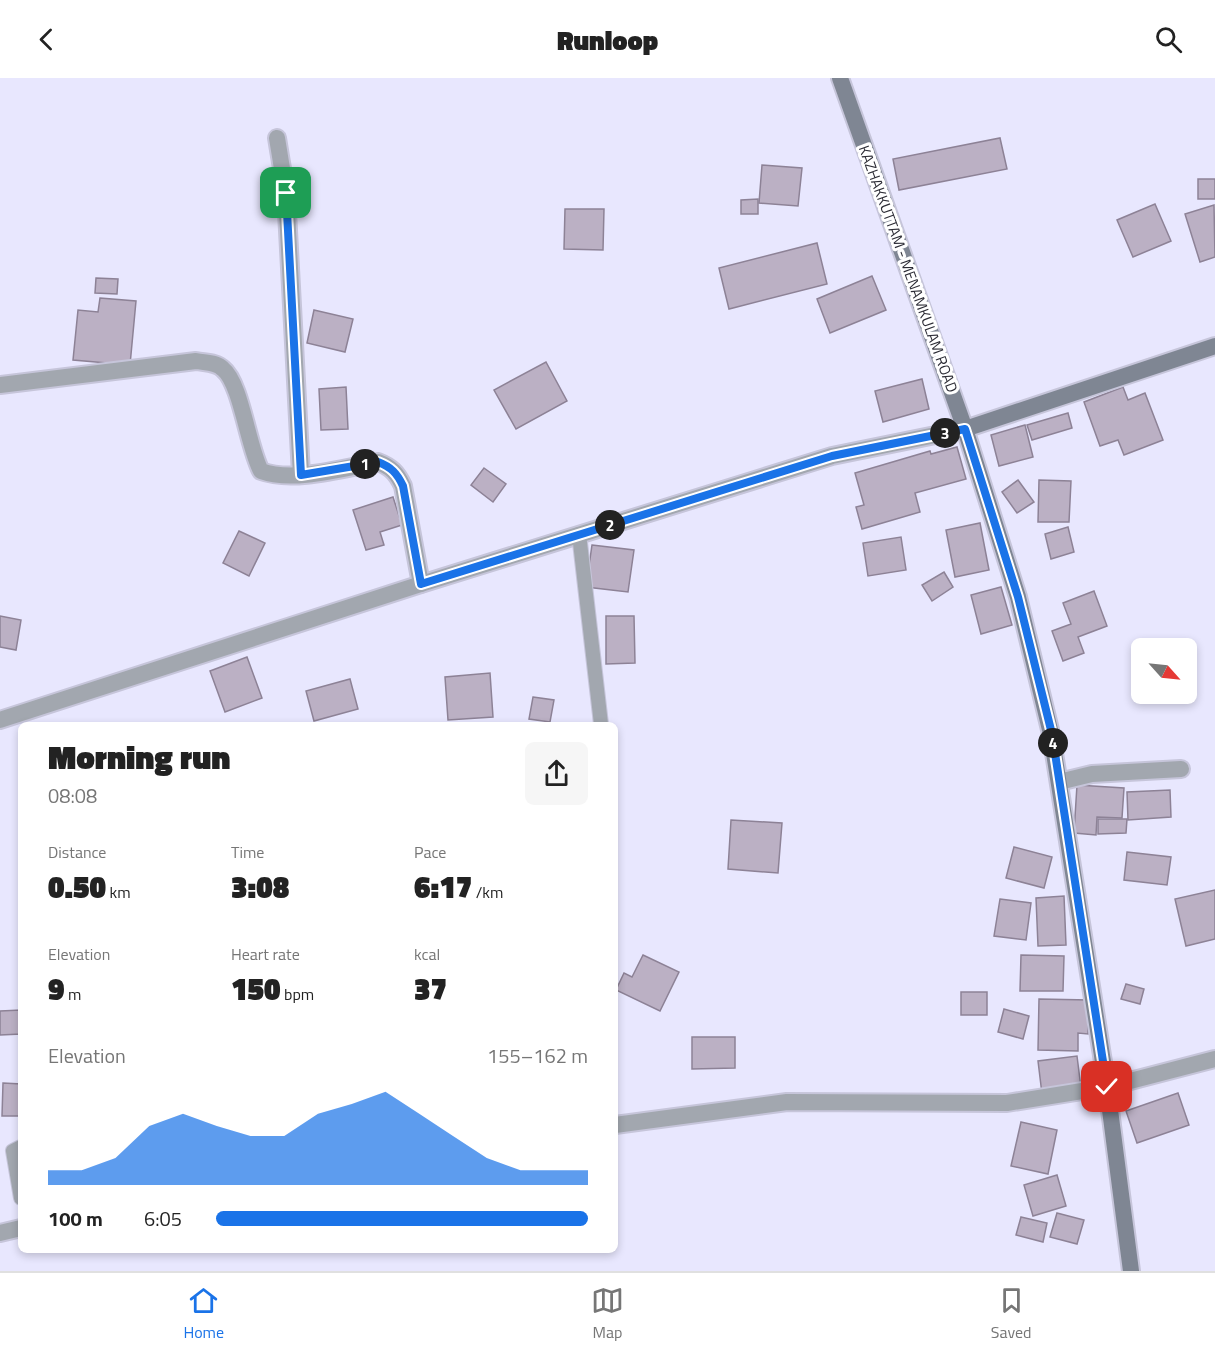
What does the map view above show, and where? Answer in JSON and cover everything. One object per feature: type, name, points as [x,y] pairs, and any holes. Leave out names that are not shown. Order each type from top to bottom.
[{"type":"main road","name":"KAZHAKKUTTAM - MENAMKULAM ROAD","points":[[840,78],[965,429],[1018,597],[1052,734],[1107,1087],[1131,1271]]},
{"type":"main road","points":[[965,429],[1215,346]]},
{"type":"street","points":[[277,138],[286,193],[301,475]]},
{"type":"street","points":[[0,385],[196,362],[215,364],[225,370],[234,383],[255,459],[261,471],[274,476],[301,475],[378,462],[389,466],[398,475],[403,486],[421,584]]},
{"type":"street","points":[[0,720],[421,584],[832,456],[965,429]]},
{"type":"street","points":[[1059,782],[1092,774],[1181,769]]},
{"type":"street","points":[[618,1125],[788,1102],[1007,1103],[1107,1087],[1215,1059]]},
{"type":"street","points":[[0,1233],[18,1229]]},
{"type":"lane","points":[[579,534],[601,722]]},
{"type":"lane","points":[[18,1148],[13,1151],[18,1180]]},
{"type":"building","points":[[1000,138],[1007,169],[899,190],[893,159]]},
{"type":"building","points":[[762,165],[802,168],[798,206],[759,203]]},
{"type":"building","points":[[1198,179],[1215,179],[1215,199],[1198,199]]},
{"type":"building","points":[[758,199],[758,214],[741,214],[741,200]]},
{"type":"building","points":[[1155,204],[1171,241],[1133,257],[1117,220]]},
{"type":"building","points":[[1214,205],[1215,257],[1200,262],[1185,214]]},
{"type":"building","points":[[565,209],[604,209],[603,250],[564,249]]},
{"type":"building","points":[[817,243],[827,284],[729,309],[719,268]]},
{"type":"building","points":[[872,276],[886,310],[830,333],[817,299]]},
{"type":"building","points":[[96,278],[118,279],[117,294],[95,293]]},
{"type":"building","points":[[100,298],[136,301],[130,365],[73,360],[78,310],[98,312]]},
{"type":"building","points":[[314,310],[353,319],[345,352],[307,343]]},
{"type":"building","points":[[546,362],[567,401],[516,429],[494,390]]},
{"type":"building","points":[[922,379],[929,409],[883,422],[875,391]]},
{"type":"building","points":[[346,387],[348,429],[321,430],[319,389]]},
{"type":"building","points":[[1123,387],[1128,400],[1145,393],[1163,440],[1124,455],[1118,440],[1100,446],[1084,402]]},
{"type":"building","points":[[1068,413],[1072,428],[1032,440],[1027,425]]},
{"type":"building","points":[[1025,425],[1033,457],[999,466],[991,435]]},
{"type":"building","points":[[957,447],[966,479],[915,493],[920,512],[862,529],[856,507],[864,505],[855,473],[930,451],[931,454]]},
{"type":"building","points":[[484,468],[506,484],[493,502],[471,485]]},
{"type":"building","points":[[1018,480],[1034,502],[1017,513],[1002,492]]},
{"type":"building","points":[[1039,480],[1071,481],[1069,522],[1038,522]]},
{"type":"building","points":[[393,497],[402,525],[380,532],[384,545],[366,550],[353,510]]},
{"type":"building","points":[[980,523],[989,570],[955,577],[946,530]]},
{"type":"building","points":[[1068,527],[1074,552],[1051,559],[1045,534]]},
{"type":"building","points":[[239,531],[265,543],[249,576],[223,563]]},
{"type":"building","points":[[901,537],[906,570],[868,576],[863,543]]},
{"type":"building","points":[[592,545],[634,550],[628,592],[586,587]]},
{"type":"building","points":[[944,572],[953,587],[932,601],[922,585]]},
{"type":"building","points":[[1001,587],[1012,625],[981,634],[971,595]]},
{"type":"building","points":[[1094,591],[1107,626],[1078,637],[1084,653],[1063,661],[1052,631],[1071,624],[1063,603]]},
{"type":"building","points":[[0,616],[21,620],[16,650],[0,647]]},
{"type":"building","points":[[606,616],[634,616],[635,663],[606,664]]},
{"type":"building","points":[[247,657],[262,698],[225,712],[210,671]]},
{"type":"building","points":[[490,673],[493,717],[448,720],[445,677]]},
{"type":"building","points":[[350,679],[358,709],[314,721],[306,691]]},
{"type":"building","points":[[533,697],[554,700],[550,722],[529,719]]},
{"type":"building","points":[[1077,785],[1124,788],[1122,818],[1097,817],[1096,835],[1074,833]]},
{"type":"building","points":[[1170,790],[1171,817],[1128,820],[1127,792]]},
{"type":"building","points":[[1098,819],[1127,819],[1126,833],[1098,834]]},
{"type":"building","points":[[731,820],[782,823],[778,873],[728,869]]},
{"type":"building","points":[[1014,847],[1052,857],[1044,888],[1006,878]]},
{"type":"building","points":[[1127,852],[1171,857],[1167,885],[1124,880]]},
{"type":"building","points":[[1215,890],[1215,939],[1186,946],[1175,899]]},
{"type":"building","points":[[1064,896],[1066,945],[1038,946],[1036,898]]},
{"type":"building","points":[[1000,899],[1031,903],[1026,940],[994,936]]},
{"type":"building","points":[[643,955],[679,972],[660,1011],[618,991],[624,973],[632,977]]},
{"type":"building","points":[[1021,955],[1064,956],[1063,991],[1020,991]]},
{"type":"building","points":[[1126,984],[1144,989],[1140,1004],[1121,999]]},
{"type":"building","points":[[961,992],[987,992],[987,1015],[961,1015]]},
{"type":"building","points":[[1039,999],[1089,1000],[1088,1034],[1078,1033],[1078,1051],[1038,1050]]},
{"type":"building","points":[[1004,1009],[1029,1016],[1023,1039],[998,1032]]},
{"type":"building","points":[[18,1010],[18,1034],[0,1035],[0,1011]]},
{"type":"building","points":[[692,1037],[735,1037],[735,1068],[692,1069]]},
{"type":"building","points":[[1077,1056],[1081,1088],[1042,1094],[1038,1061]]},
{"type":"building","points":[[3,1083],[18,1084],[18,1116],[2,1116]]},
{"type":"building","points":[[1178,1093],[1189,1125],[1137,1143],[1126,1111]]},
{"type":"building","points":[[1021,1122],[1057,1130],[1048,1174],[1011,1166]]},
{"type":"building","points":[[1057,1175],[1066,1206],[1033,1216],[1024,1185]]},
{"type":"building","points":[[1057,1213],[1084,1220],[1077,1244],[1050,1237]]},
{"type":"building","points":[[1021,1217],[1047,1223],[1043,1242],[1016,1235]]},
{"type":"route","points":[[286,193],[301,475],[378,462],[389,466],[398,475],[403,486],[421,584],[832,456],[965,429],[1018,597],[1052,734],[1107,1087]]}]
